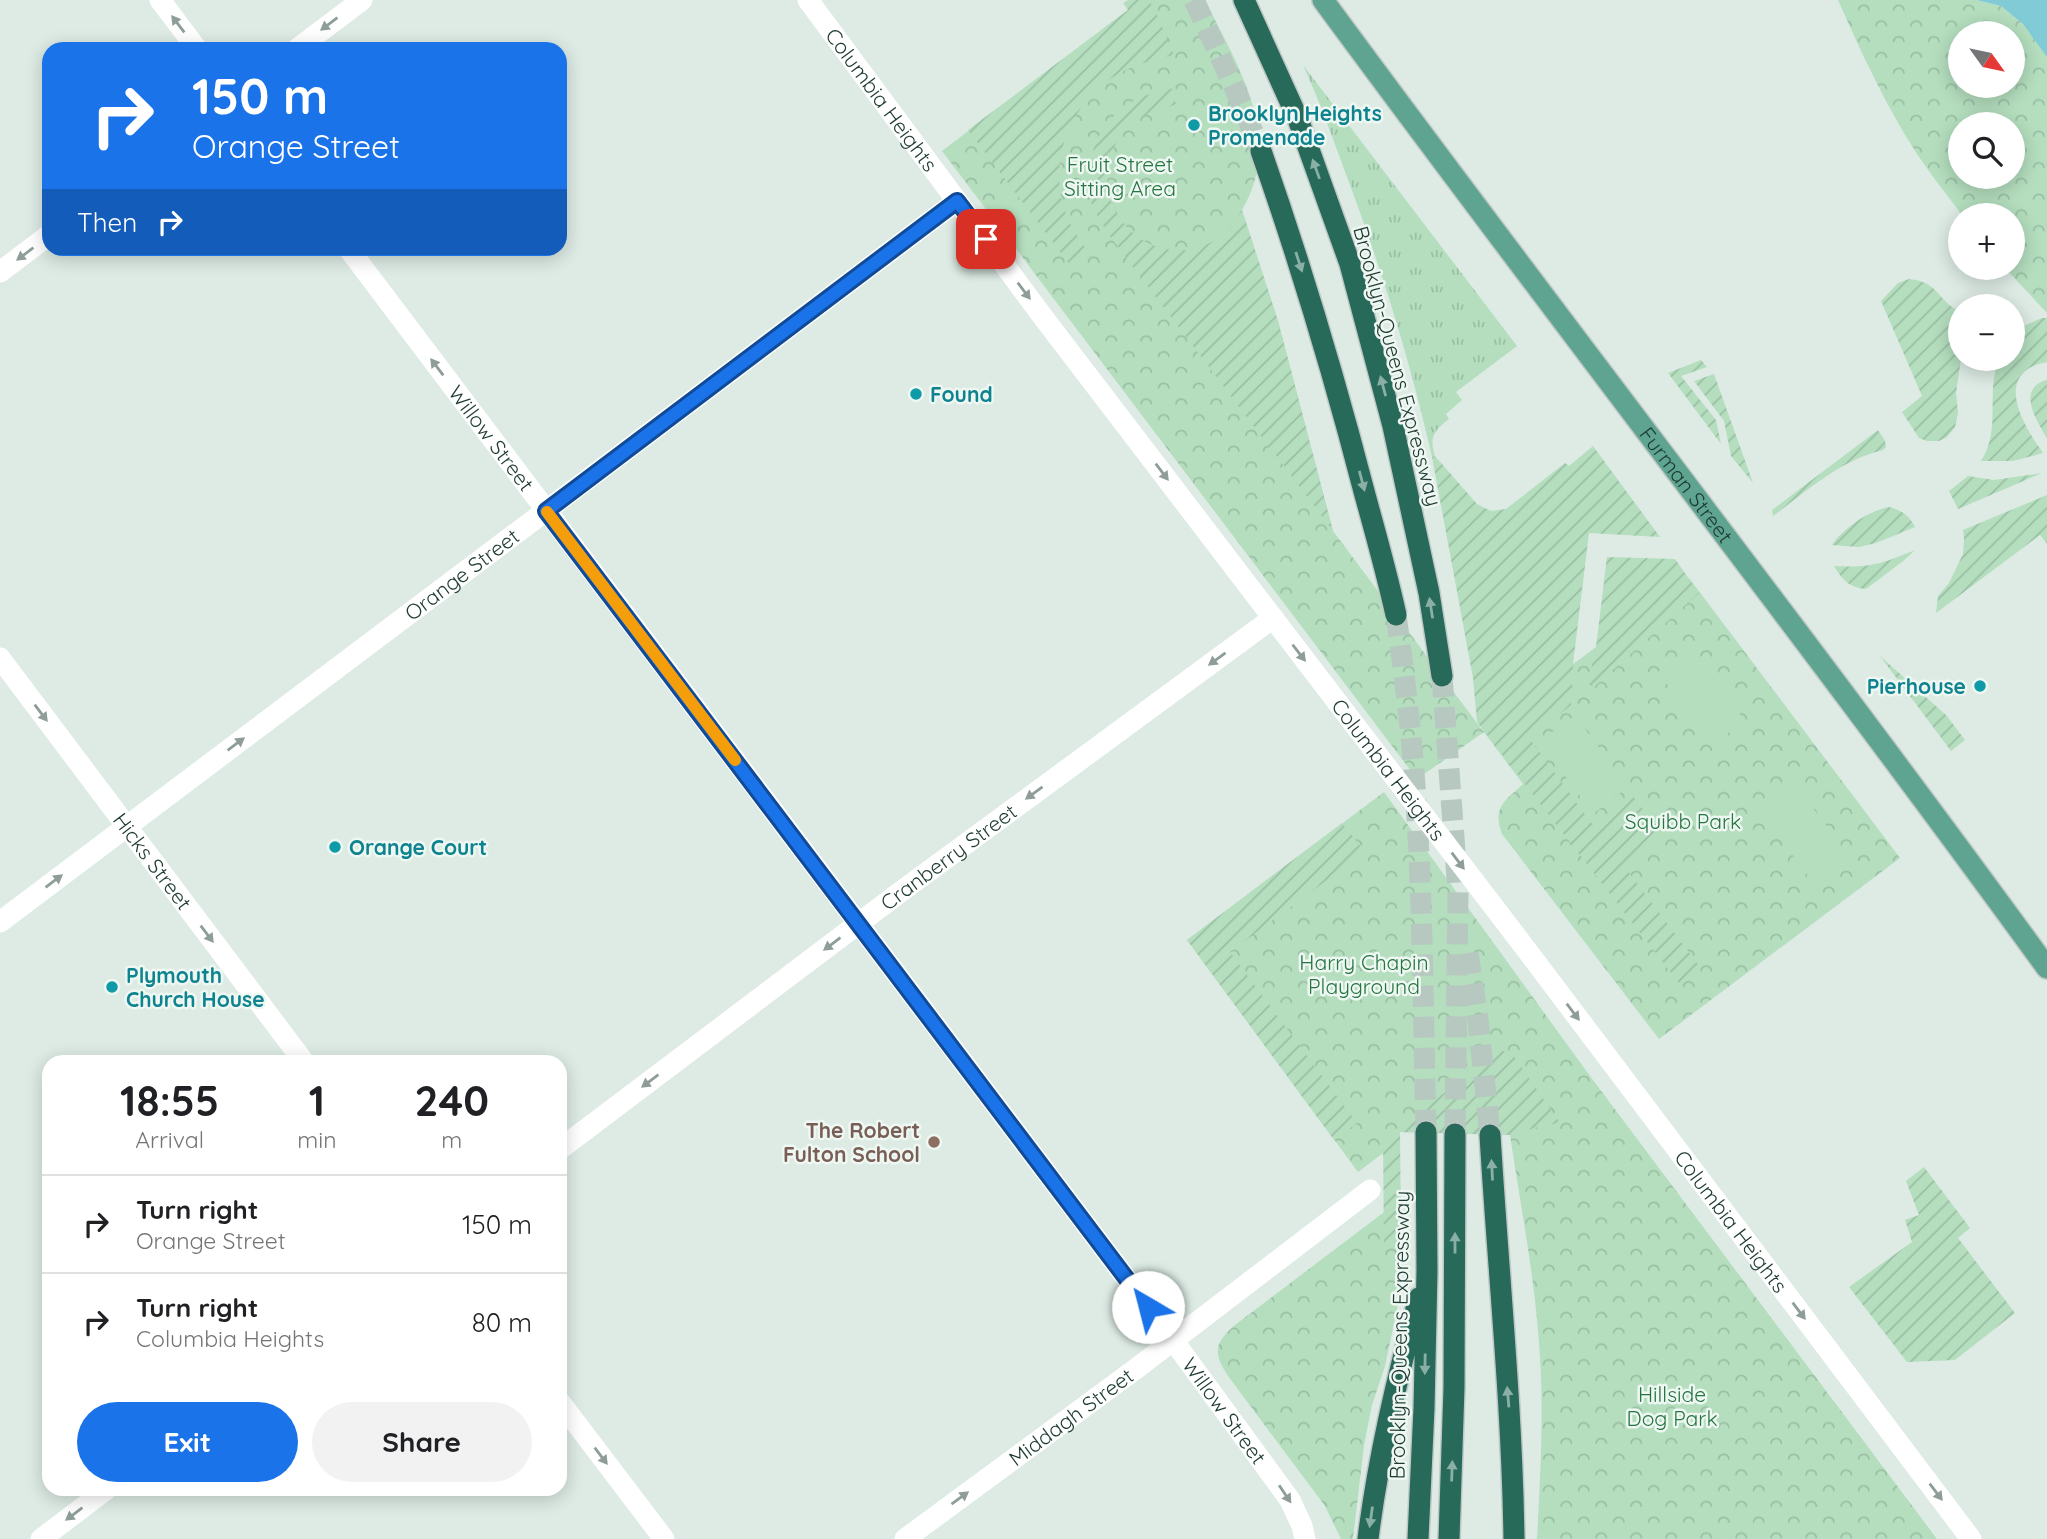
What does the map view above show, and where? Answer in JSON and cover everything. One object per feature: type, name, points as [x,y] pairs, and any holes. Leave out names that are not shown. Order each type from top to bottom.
[{"type":"highway","name":"Brooklyn-Queens Expressway","points":[[1244,0],[1298,119],[1350,264],[1393,426],[1429,593],[1442,676]]},
{"type":"highway","points":[[1261,151],[1313,305],[1345,416],[1396,615]]},
{"type":"highway","name":"Brooklyn-Queens Expressway","points":[[1418,1539],[1427,1271],[1426,1132]]},
{"type":"highway","points":[[1449,1539],[1454,1388],[1455,1134]]},
{"type":"highway","points":[[1490,1135],[1510,1422],[1514,1539]]},
{"type":"highway","points":[[1368,1539],[1381,1457],[1427,1271]]},
{"type":"main road","name":"Furman Street","points":[[1323,0],[1940,821],[2047,968]]},
{"type":"street","points":[[160,0],[192,42]]},
{"type":"street","points":[[306,42],[362,0]]},
{"type":"street","name":"Columbia Heights","points":[[808,0],[957,201],[1971,1539]]},
{"type":"street","name":"Orange Street","points":[[0,922],[957,201]]},
{"type":"street","points":[[0,272],[42,240]]},
{"type":"street","name":"Willow Street","points":[[354,256],[1173,1340],[1290,1500],[1305,1539]]},
{"type":"street","name":"Cranberry Street","points":[[567,1144],[858,924],[1273,618]]},
{"type":"street","name":"Hicks Street","points":[[0,658],[299,1055]]},
{"type":"street","name":"Middagh Street","points":[[905,1539],[1370,1190]]},
{"type":"street","points":[[567,1411],[664,1539]]},
{"type":"street","points":[[41,1539],[98,1496]]},
{"type":"green space","points":[[1128,0],[1149,0],[1174,55],[1135,66],[1113,77],[1084,103],[1074,119],[1061,156],[1061,195],[1068,220],[1091,256],[1073,269],[968,130],[1128,10],[1123,3]]},
{"type":"green space","points":[[1141,0],[1205,0],[1231,51],[1252,103],[1258,129],[1259,156],[1254,183],[1242,210],[1278,321],[1333,531],[1483,731],[1689,578],[1900,858],[1659,1039],[1502,834],[1499,817],[1502,805],[1523,784],[1484,732],[1417,779],[942,151]]},
{"type":"green space","points":[[1838,0],[1975,0],[2001,6],[2019,21],[1948,21],[1948,98],[2025,98],[2025,27],[2047,57],[2047,313],[2016,280],[2025,280],[2025,203],[1953,203],[1906,136],[1874,78]]},
{"type":"green space","points":[[1303,65],[1517,346],[1456,392],[1462,400],[1446,414],[1449,419],[1434,435],[1435,456],[1432,457],[1406,354],[1385,286]]},
{"type":"green space","points":[[1176,88],[1171,97],[1179,103],[1136,121],[1117,141],[1109,161],[1107,184],[1112,204],[1123,222],[1138,237],[1156,246],[1176,250],[1197,248],[1218,238],[1242,210],[1278,321],[1333,531],[1115,243],[1092,204],[1087,186],[1088,174],[1096,143],[1103,130],[1111,119],[1133,101]]},
{"type":"green space","points":[[1909,279],[1919,281],[1932,287],[1948,303],[1948,371],[1959,371],[1956,393],[1958,413],[1955,427],[1947,437],[1939,441],[1919,438],[1902,412],[1922,396],[1881,301],[1898,283]]},
{"type":"green space","points":[[2047,318],[2047,362],[2030,368],[2020,376],[2016,388],[2016,400],[2021,414],[2043,453],[2013,461],[1981,461],[1991,436],[1995,371],[2025,371],[2025,325]]},
{"type":"green space","points":[[1701,360],[1707,367],[1681,376],[1716,420],[1721,444],[1668,373]]},
{"type":"green space","points":[[1714,374],[1753,483],[1731,456],[1724,421],[1694,381]]},
{"type":"green space","points":[[2047,380],[2047,438],[2034,414],[2030,397],[2038,384]]},
{"type":"green space","points":[[1878,430],[1885,441],[1886,447],[1883,450],[1839,468],[1773,516],[1772,510]]},
{"type":"green space","points":[[1593,446],[1660,537],[1589,533],[1573,664],[1571,705],[1529,738],[1593,825],[1633,796],[1663,836],[1624,866],[1700,967],[1679,983],[1477,722],[1473,678],[1432,457],[1435,456],[1477,504],[1491,511],[1506,509],[1565,463],[1569,466]]},
{"type":"green space","points":[[2042,473],[1958,509],[1949,491],[1968,476],[1994,480]]},
{"type":"green space","points":[[2047,495],[2047,544],[2040,535],[1936,613],[1938,596],[1949,583],[1963,554],[1963,530]]},
{"type":"green space","points":[[1889,507],[1904,514],[1915,527],[1859,547],[1832,545],[1857,521]]},
{"type":"green space","points":[[1915,550],[1866,589],[1847,582],[1834,566],[1876,564]]},
{"type":"green space","points":[[1607,557],[1675,559],[1699,593],[1594,687],[1588,684],[1596,647]]},
{"type":"green space","points":[[1691,647],[1745,721],[1711,745],[1658,672]]},
{"type":"green space","points":[[1880,656],[1946,715],[1965,740],[1951,751]]},
{"type":"green space","points":[[1575,715],[1628,787],[1593,814],[1540,741]]},
{"type":"green space","points":[[1794,782],[1848,855],[1812,881],[1758,808]]},
{"type":"green space","points":[[1384,792],[1590,1076],[1937,1539],[1537,1539],[1542,1426],[1540,1358],[1532,1274],[1510,1135],[1400,1132],[1399,1141],[1358,1172],[1187,940]]},
{"type":"green space","points":[[1342,823],[1365,852],[1230,952],[1357,1123],[1334,1140],[1187,940]]},
{"type":"green space","points":[[1503,1051],[1513,1055],[1560,1123],[1510,1135],[1400,1132],[1401,1236],[1384,1248],[1383,1139]]},
{"type":"green space","points":[[1924,1167],[1970,1228],[1958,1238],[2015,1313],[1955,1360],[1907,1362],[1849,1287],[1912,1242],[1905,1220],[1919,1215],[1906,1181]]},
{"type":"green space","points":[[1400,1200],[1400,1295],[1364,1445],[1353,1539],[1341,1539],[1325,1506],[1228,1376],[1220,1361],[1218,1349],[1223,1337],[1235,1325]]},
{"type":"water","points":[[1976,0],[2047,0],[2047,57],[2025,27],[2025,21],[2019,21],[2001,6]]},
{"type":"tunnel","points":[[1194,0],[1261,151]]},
{"type":"tunnel","points":[[1396,615],[1418,828],[1426,1132]]},
{"type":"tunnel","points":[[1442,676],[1458,892],[1455,1134]]},
{"type":"tunnel","points":[[1468,953],[1490,1135]]},
{"type":"slow traffic","points":[[547,512],[735,760]]},
{"type":"place","name":"Brooklyn Heights Promenade","points":[[1194,125]]},
{"type":"place","name":"Found","points":[[916,394]]},
{"type":"place","name":"Pierhouse","points":[[1980,686]]},
{"type":"place","name":"Orange Court","points":[[335,847]]},
{"type":"place","name":"Plymouth Church House","points":[[112,987]]},
{"type":"place","name":"The Robert Fulton School","points":[[934,1142]]},
{"type":"route","points":[[986,239],[957,201],[546,511],[1148,1307]]},
{"type":"park label","name":"Fruit Street Sitting Area","points":[[1120,176]]},
{"type":"park label","name":"Squibb Park","points":[[1683,821]]},
{"type":"park label","name":"Harry Chapin Playground","points":[[1364,974]]},
{"type":"park label","name":"Hillside Dog Park","points":[[1672,1406]]}]
